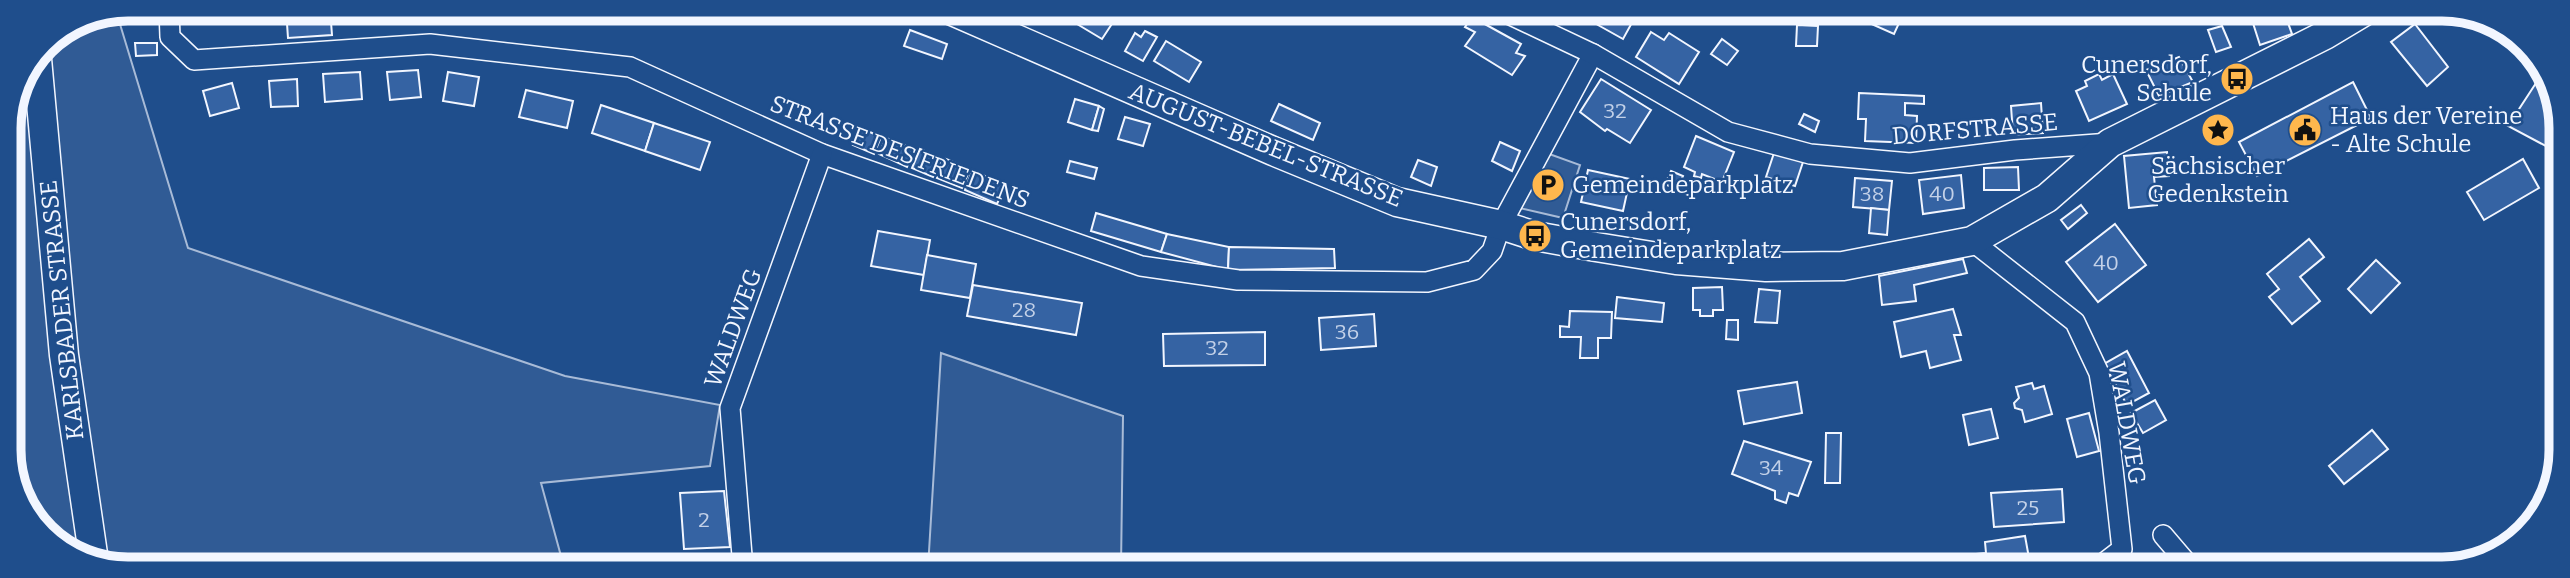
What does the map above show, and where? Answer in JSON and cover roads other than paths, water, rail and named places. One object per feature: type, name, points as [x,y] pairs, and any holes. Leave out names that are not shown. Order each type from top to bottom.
[{"type":"main road","name":"AUGUST-BEBEL-STRASSE","points":[[977,21],[1273,151],[1397,201],[1501,225],[1535,236],[1590,246],[1676,260],[1766,267],[1843,266],[1972,241],[2046,198],[2110,143],[2348,21]]},
{"type":"main road","name":"KARLSBADER STRASSE","points":[[38,71],[64,355],[92,550]]},
{"type":"street","name":"STRASSE DES FRIEDENS","points":[[169,21],[170,37],[194,60],[430,44],[630,67],[822,154],[1141,266],[1238,280],[1427,282],[1474,270],[1492,251],[1501,225],[1593,54]]},
{"type":"street","name":"DORFSTRASSE","points":[[1523,21],[1593,54],[1728,132],[1810,154],[1910,163],[2015,150],[2110,143]]},
{"type":"street","name":"WALDWEG","points":[[742,557],[730,408],[822,154]]},
{"type":"street","name":"WALDWEG","points":[[1972,241],[2074,322],[2099,373],[2109,433],[2122,549],[2112,557]]},
{"type":"street","points":[[2163,535],[2182,557]]},
{"type":"place","name":"Cunersdorf, Schule","points":[[2237,79]]},
{"type":"place","name":"Sächsischer Gedenkstein","points":[[2218,130]]},
{"type":"place","name":"Haus der Vereine - Alte Schule","points":[[2305,130]]},
{"type":"place","name":"Gemeindeparkplatz","points":[[1548,185]]},
{"type":"place","name":"Cunersdorf, Gemeindeparkplatz","points":[[1535,236]]}]
